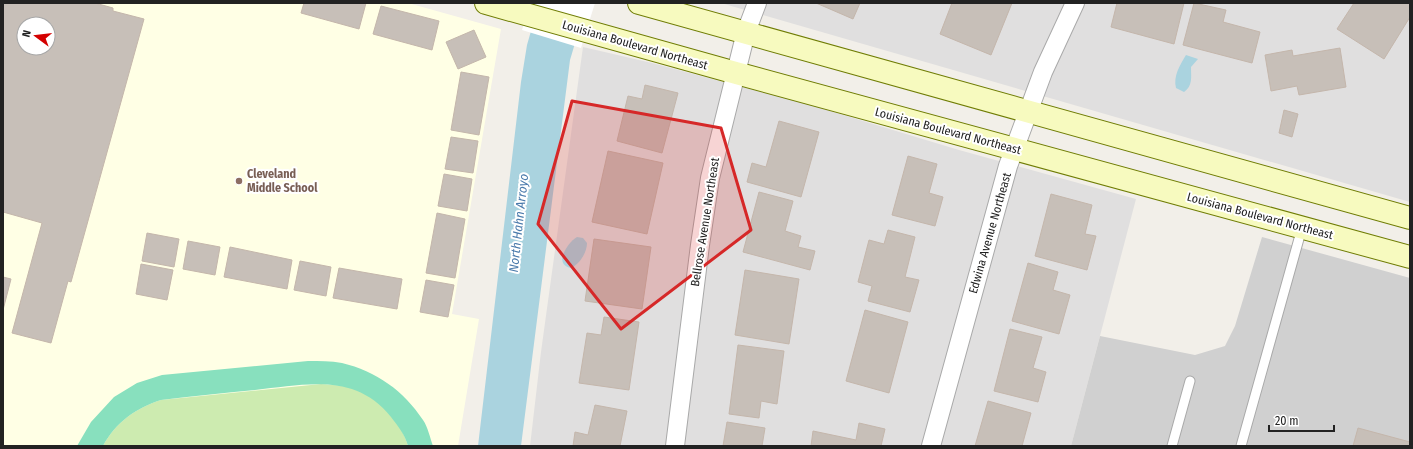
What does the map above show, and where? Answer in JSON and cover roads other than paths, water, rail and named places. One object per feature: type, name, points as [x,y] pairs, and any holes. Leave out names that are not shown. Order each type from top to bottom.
[{"type":"main road","name":"Louisiana Boulevard Northeast","points":[[486,3],[1014,150],[1410,257]]},
{"type":"main road","points":[[639,3],[1410,218]]},
{"type":"street","name":"Bellrose Avenue Northeast","points":[[675,446],[700,245],[710,178],[746,32],[757,3]]},
{"type":"street","name":"Edwina Avenue Northeast","points":[[931,446],[1014,150],[1043,72],[1075,3]]},
{"type":"lane","points":[[1241,446],[1302,228]]},
{"type":"lane","points":[[1172,446],[1190,381]]},
{"type":"water","name":"North Hahn Arroyo","points":[[539,3],[587,3],[570,60],[521,446],[478,446],[521,82],[527,45]]},
{"type":"water","points":[[1186,55],[1198,59],[1191,67],[1190,84],[1184,92],[1176,88],[1175,79],[1181,63]]},
{"type":"water","points":[[577,237],[583,238],[587,243],[587,246],[580,261],[571,268],[563,263],[562,258],[569,244]]},
{"type":"place","name":"Cleveland Middle School","points":[[239,181]]}]
